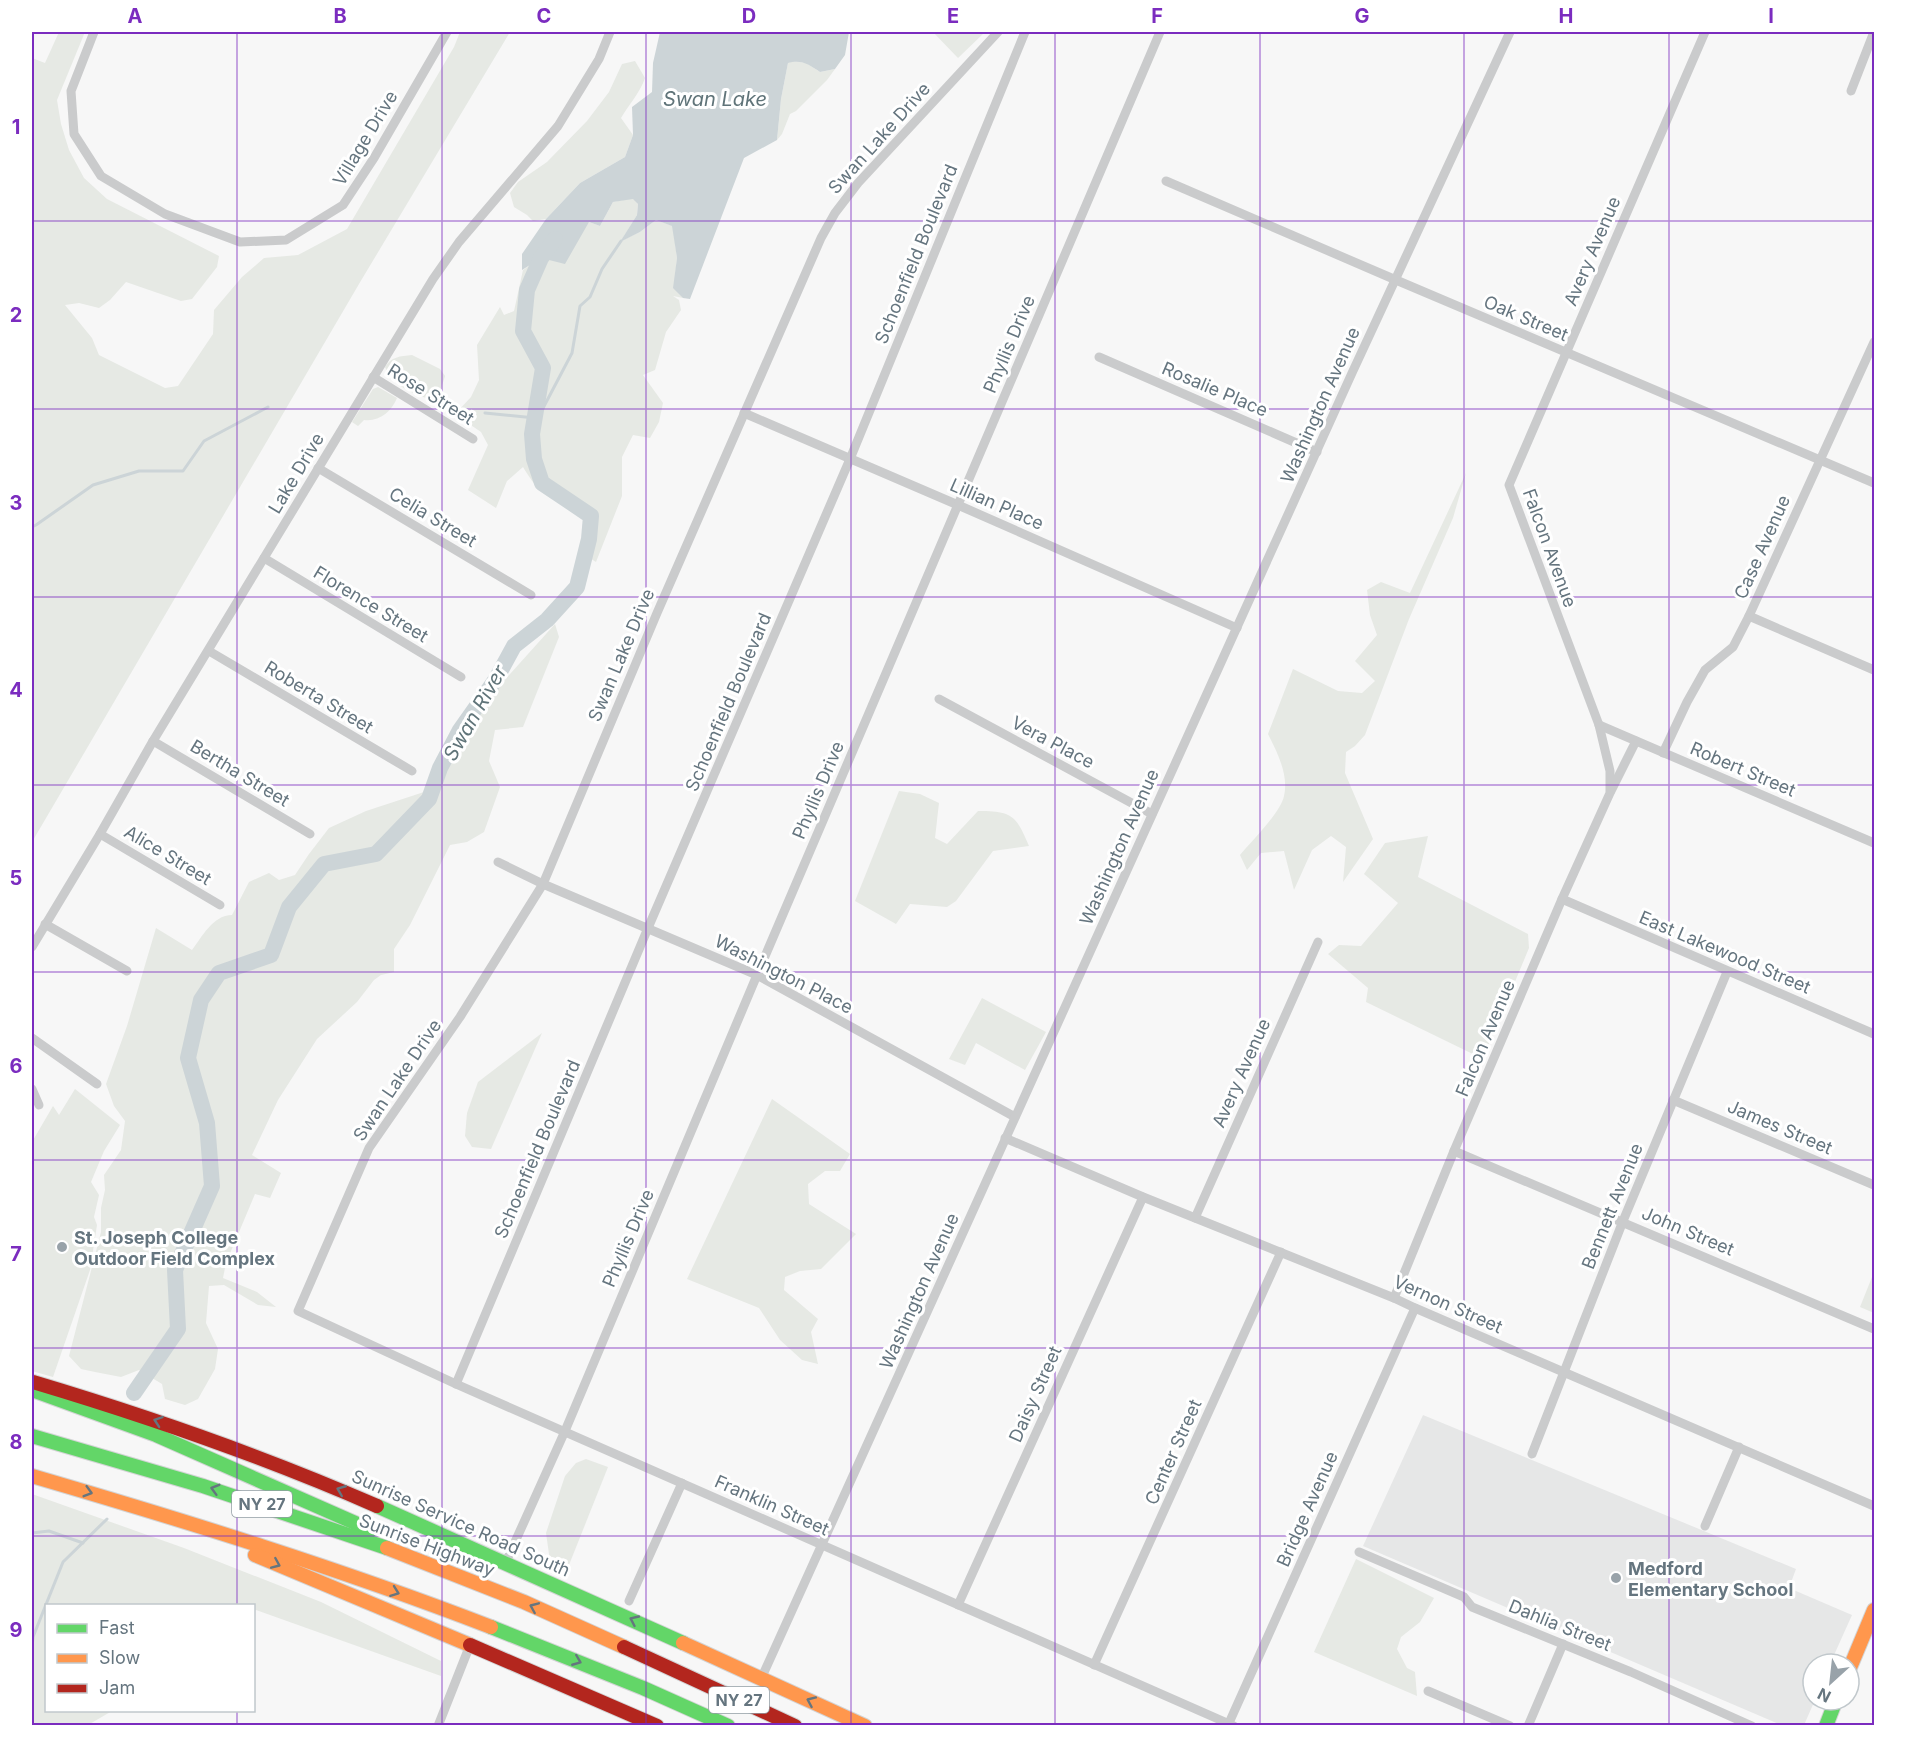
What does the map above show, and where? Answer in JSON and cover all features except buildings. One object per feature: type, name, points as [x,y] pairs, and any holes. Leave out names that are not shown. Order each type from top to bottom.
[{"type":"main road","name":"Sunrise Service Road South","points":[[32,1382],[137,1414],[355,1495],[865,1725]]},
{"type":"main road","points":[[32,1390],[124,1422],[187,1448],[406,1546],[487,1587]]},
{"type":"main road","name":"Sunrise Highway","points":[[32,1436],[238,1496],[417,1559],[548,1612],[795,1725]]},
{"type":"main road","name":"NY 27","points":[[32,1476],[340,1572],[481,1623],[608,1673],[728,1725]]},
{"type":"main road","points":[[165,1516],[657,1725]]},
{"type":"main road","points":[[1857,1652],[1875,1610]]},
{"type":"street","name":"Village Drive","points":[[94,32],[71,91],[74,134],[101,176],[165,214],[240,242],[286,240],[343,205],[374,158],[447,32]]},
{"type":"street","name":"Lake Drive","points":[[32,947],[153,741],[433,279],[459,242],[558,126],[599,59],[610,32]]},
{"type":"street","name":"Swan Lake Drive","points":[[298,1311],[369,1148],[460,1017],[543,884],[661,603],[821,237],[835,213],[858,183],[999,32]]},
{"type":"street","name":"Schoenfield Boulevard","points":[[456,1384],[648,928],[850,459],[1025,32]]},
{"type":"street","name":"Phyllis Drive","points":[[506,1562],[565,1431],[1160,32]]},
{"type":"street","name":"Washington Avenue","points":[[761,1679],[1352,373],[1510,32]]},
{"type":"street","name":"Avery Avenue","points":[[1509,485],[1705,32]]},
{"type":"street","points":[[1851,91],[1875,32]]},
{"type":"street","name":"Oak Street","points":[[1166,181],[1875,483]]},
{"type":"street","name":"Case Avenue","points":[[1663,753],[1705,670],[1733,647],[1749,616],[1875,342]]},
{"type":"street","name":"Rosalie Place","points":[[1099,357],[1317,452]]},
{"type":"street","name":"Rose Street","points":[[373,377],[473,439]]},
{"type":"street","name":"Lillian Place","points":[[744,413],[1237,628]]},
{"type":"street","name":"Celia Street","points":[[318,468],[531,595]]},
{"type":"street","name":"Falcon Avenue","points":[[1509,485],[1599,724],[1610,771],[1610,794]]},
{"type":"street","name":"Florence Street","points":[[264,558],[461,677]]},
{"type":"street","points":[[1749,616],[1875,670]]},
{"type":"street","name":"Roberta Street","points":[[209,651],[412,771]]},
{"type":"street","name":"Vera Place","points":[[939,699],[1152,814]]},
{"type":"street","name":"Robert Street","points":[[1599,724],[1875,843]]},
{"type":"street","name":"Bertha Street","points":[[153,741],[310,834]]},
{"type":"street","name":"Falcon Avenue","points":[[1394,1298],[1454,1151],[1562,900],[1636,741]]},
{"type":"street","name":"Alice Street","points":[[100,834],[220,905]]},
{"type":"street","name":"Washington Place","points":[[498,862],[543,884],[757,975],[1015,1117]]},
{"type":"street","name":"East Lakewood Street","points":[[1562,900],[1875,1034]]},
{"type":"street","points":[[45,924],[127,971]]},
{"type":"street","name":"Avery Avenue","points":[[1195,1218],[1318,942]]},
{"type":"street","name":"Bennett Avenue","points":[[1532,1454],[1623,1221],[1727,972]]},
{"type":"street","points":[[32,1038],[97,1084]]},
{"type":"street","points":[[32,1089],[39,1105]]},
{"type":"street","name":"James Street","points":[[1673,1100],[1875,1185]]},
{"type":"street","name":"Vernon Street","points":[[1005,1138],[1143,1197],[1394,1298],[1875,1506]]},
{"type":"street","name":"John Street","points":[[1454,1151],[1875,1329]]},
{"type":"street","name":"Daisy Street","points":[[958,1605],[1143,1197]]},
{"type":"street","name":"Center Street","points":[[1094,1665],[1281,1252]]},
{"type":"street","name":"Bridge Avenue","points":[[1231,1724],[1415,1308]]},
{"type":"street","name":"Franklin Street","points":[[298,1311],[456,1384],[1231,1724]]},
{"type":"street","points":[[1705,1526],[1739,1447]]},
{"type":"street","points":[[629,1601],[682,1483]]},
{"type":"street","name":"Dahlia Street","points":[[1359,1552],[1464,1597],[1472,1607],[1752,1725]]},
{"type":"street","points":[[1528,1725],[1563,1644]]},
{"type":"street","points":[[438,1725],[470,1646]]},
{"type":"street","points":[[1428,1691],[1510,1725]]},
{"type":"shaded area","points":[[59,32],[85,32],[57,100],[69,150],[84,178],[107,199],[219,256],[217,267],[192,299],[181,301],[126,282],[110,300],[99,308],[79,303],[65,305],[92,338],[99,355],[165,388],[178,386],[213,334],[214,310],[242,277],[264,258],[298,255],[347,229],[454,47],[460,32],[510,32],[359,284],[32,842],[32,58],[45,63]]},
{"type":"shaded area","points":[[933,32],[985,32],[958,58]]},
{"type":"shaded area","points":[[635,61],[645,78],[621,118],[633,135],[625,157],[580,183],[546,219],[533,221],[514,207],[510,193],[518,182],[547,162],[587,121],[609,92],[622,64]]},
{"type":"shaded area","points":[[793,61],[806,63],[820,72],[835,69],[796,111],[790,114],[777,140],[781,99],[788,63]]},
{"type":"shaded area","points":[[633,198],[638,204],[637,215],[621,241],[640,232],[656,220],[673,226],[677,258],[674,288],[683,298],[673,296],[679,300],[681,310],[666,332],[655,370],[643,375],[663,403],[659,422],[650,438],[633,435],[622,457],[622,496],[596,562],[585,555],[590,533],[588,520],[577,511],[544,493],[523,467],[507,481],[496,508],[468,490],[488,445],[481,432],[459,417],[457,412],[471,397],[479,380],[477,345],[500,307],[504,315],[514,311],[523,270],[589,222],[600,226],[613,202]]},
{"type":"shaded area","points":[[412,355],[440,369],[445,376],[437,401],[400,385],[385,367],[396,358]]},
{"type":"shaded area","points":[[378,387],[397,398],[384,415],[364,420],[358,426],[352,422],[373,389]]},
{"type":"shaded area","points":[[1466,473],[1453,518],[1409,619],[1365,735],[1346,752],[1345,773],[1373,839],[1343,882],[1346,847],[1331,836],[1312,850],[1294,890],[1284,851],[1261,853],[1247,870],[1240,855],[1272,818],[1284,796],[1284,772],[1268,734],[1293,669],[1338,691],[1362,693],[1375,681],[1355,661],[1377,635],[1370,615],[1367,590],[1381,582],[1410,593]]},
{"type":"shaded area","points":[[555,624],[559,637],[523,727],[495,730],[489,761],[500,787],[484,832],[467,842],[450,845],[410,925],[394,949],[394,972],[381,975],[374,980],[357,1002],[317,1039],[278,1100],[252,1155],[281,1173],[270,1198],[255,1194],[226,1263],[223,1278],[257,1292],[276,1307],[258,1305],[224,1285],[209,1286],[206,1323],[218,1349],[215,1369],[198,1399],[185,1405],[165,1399],[162,1384],[139,1370],[121,1377],[81,1369],[69,1356],[101,1232],[104,1175],[121,1150],[125,1121],[114,1106],[106,1084],[127,1026],[156,928],[192,950],[214,923],[225,916],[232,915],[249,882],[269,873],[279,880],[295,875],[329,828],[366,811],[424,792],[502,683]]},
{"type":"shaded area","points":[[899,791],[920,794],[939,803],[935,838],[947,844],[978,811],[989,811],[1006,814],[1016,821],[1029,846],[993,851],[956,901],[947,907],[910,904],[896,924],[855,901]]},
{"type":"shaded area","points":[[1428,836],[1418,877],[1528,934],[1529,948],[1489,1044],[1479,1057],[1366,1002],[1368,988],[1328,954],[1339,945],[1361,946],[1398,903],[1364,874],[1385,843]]},
{"type":"shaded area","points":[[982,998],[1046,1032],[1025,1070],[976,1043],[965,1065],[949,1059]]},
{"type":"shaded area","points":[[542,1033],[491,1149],[472,1147],[465,1136],[467,1113],[478,1082]]},
{"type":"shaded area","name":"St. Joseph College Outdoor Field Complex","points":[[75,1089],[120,1125],[104,1151],[91,1182],[99,1195],[94,1217],[97,1225],[90,1270],[53,1377],[32,1371],[32,1142],[53,1106],[59,1115]]},
{"type":"shaded area","points":[[772,1099],[850,1154],[840,1171],[825,1171],[808,1184],[809,1204],[856,1234],[821,1269],[800,1271],[785,1277],[784,1290],[818,1319],[811,1332],[818,1364],[802,1360],[780,1340],[759,1308],[687,1279]]},
{"type":"shaded area","points":[[1874,1272],[1874,1313],[1860,1307]]},
{"type":"shaded area","name":"Medford Elementary School","points":[[1423,1415],[1796,1569],[1789,1588],[1852,1615],[1835,1652],[1801,1652],[1801,1712],[1810,1712],[1804,1725],[1781,1725],[1363,1546]]},
{"type":"shaded area","points":[[586,1459],[608,1467],[567,1570],[550,1561],[546,1533],[565,1476],[576,1463]]},
{"type":"shaded area","points":[[32,1494],[184,1548],[321,1602],[441,1661],[441,1676],[255,1610],[255,1604],[45,1604],[45,1712],[110,1712],[88,1725],[32,1725]]},
{"type":"shaded area","points":[[1356,1559],[1434,1598],[1420,1622],[1401,1637],[1397,1649],[1407,1668],[1415,1672],[1417,1696],[1314,1652]]},
{"type":"water","name":"Swan Lake","points":[[660,32],[849,32],[845,55],[835,69],[820,72],[801,62],[788,63],[781,99],[777,140],[744,158],[690,299],[683,298],[673,288],[677,258],[672,226],[656,220],[640,232],[620,242],[637,215],[638,204],[633,199],[613,202],[600,226],[589,222],[565,264],[541,258],[522,270],[522,254],[546,219],[580,183],[625,157],[633,135],[632,107],[652,92],[653,63]]},
{"type":"waterway","name":"Swan River","points":[[134,1393],[178,1329],[175,1270],[212,1186],[207,1123],[188,1058],[201,1000],[219,973],[271,955],[289,907],[324,864],[376,854],[429,799],[440,768],[460,730],[496,679],[514,646],[547,620],[577,587],[589,539],[591,516],[542,483],[534,459],[532,434],[543,368],[523,331],[527,290],[541,258],[555,239]]},
{"type":"waterway","points":[[485,413],[535,418],[541,412],[572,353],[580,306],[590,297],[602,269],[621,241]]},
{"type":"waterway","points":[[32,527],[93,485],[139,471],[183,471],[204,441],[268,407]]},
{"type":"waterway","name":"Swan River","points":[[46,1604],[63,1562],[107,1519]]},
{"type":"waterway","points":[[32,1533],[49,1531],[83,1543]]},
{"type":"waterway","name":"Swan River","points":[[32,1647],[33,1637],[45,1607]]},
{"type":"traffic: fast","points":[[32,1390],[156,1435],[371,1530]]},
{"type":"traffic: fast","points":[[32,1436],[203,1486],[387,1548]]},
{"type":"traffic: fast","points":[[377,1506],[683,1643]]},
{"type":"traffic: fast","points":[[491,1627],[643,1688],[728,1726]]},
{"type":"traffic: fast","points":[[1826,1726],[1831,1712]]},
{"type":"traffic: slow","points":[[32,1476],[263,1547],[378,1585],[491,1627]]},
{"type":"traffic: slow","points":[[387,1548],[524,1602],[624,1647]]},
{"type":"traffic: slow","points":[[255,1555],[470,1645]]},
{"type":"traffic: slow","points":[[1856,1652],[1874,1610]]},
{"type":"traffic: slow","points":[[683,1643],[865,1726]]},
{"type":"traffic: jam","points":[[33,1382],[207,1439],[377,1506]]},
{"type":"traffic: jam","points":[[470,1645],[657,1726]]},
{"type":"traffic: jam","points":[[624,1647],[795,1726]]},
{"type":"place","name":"St. Joseph College Outdoor Field Complex","points":[[62,1247]]},
{"type":"place","name":"Medford Elementary School","points":[[1616,1578]]}]
